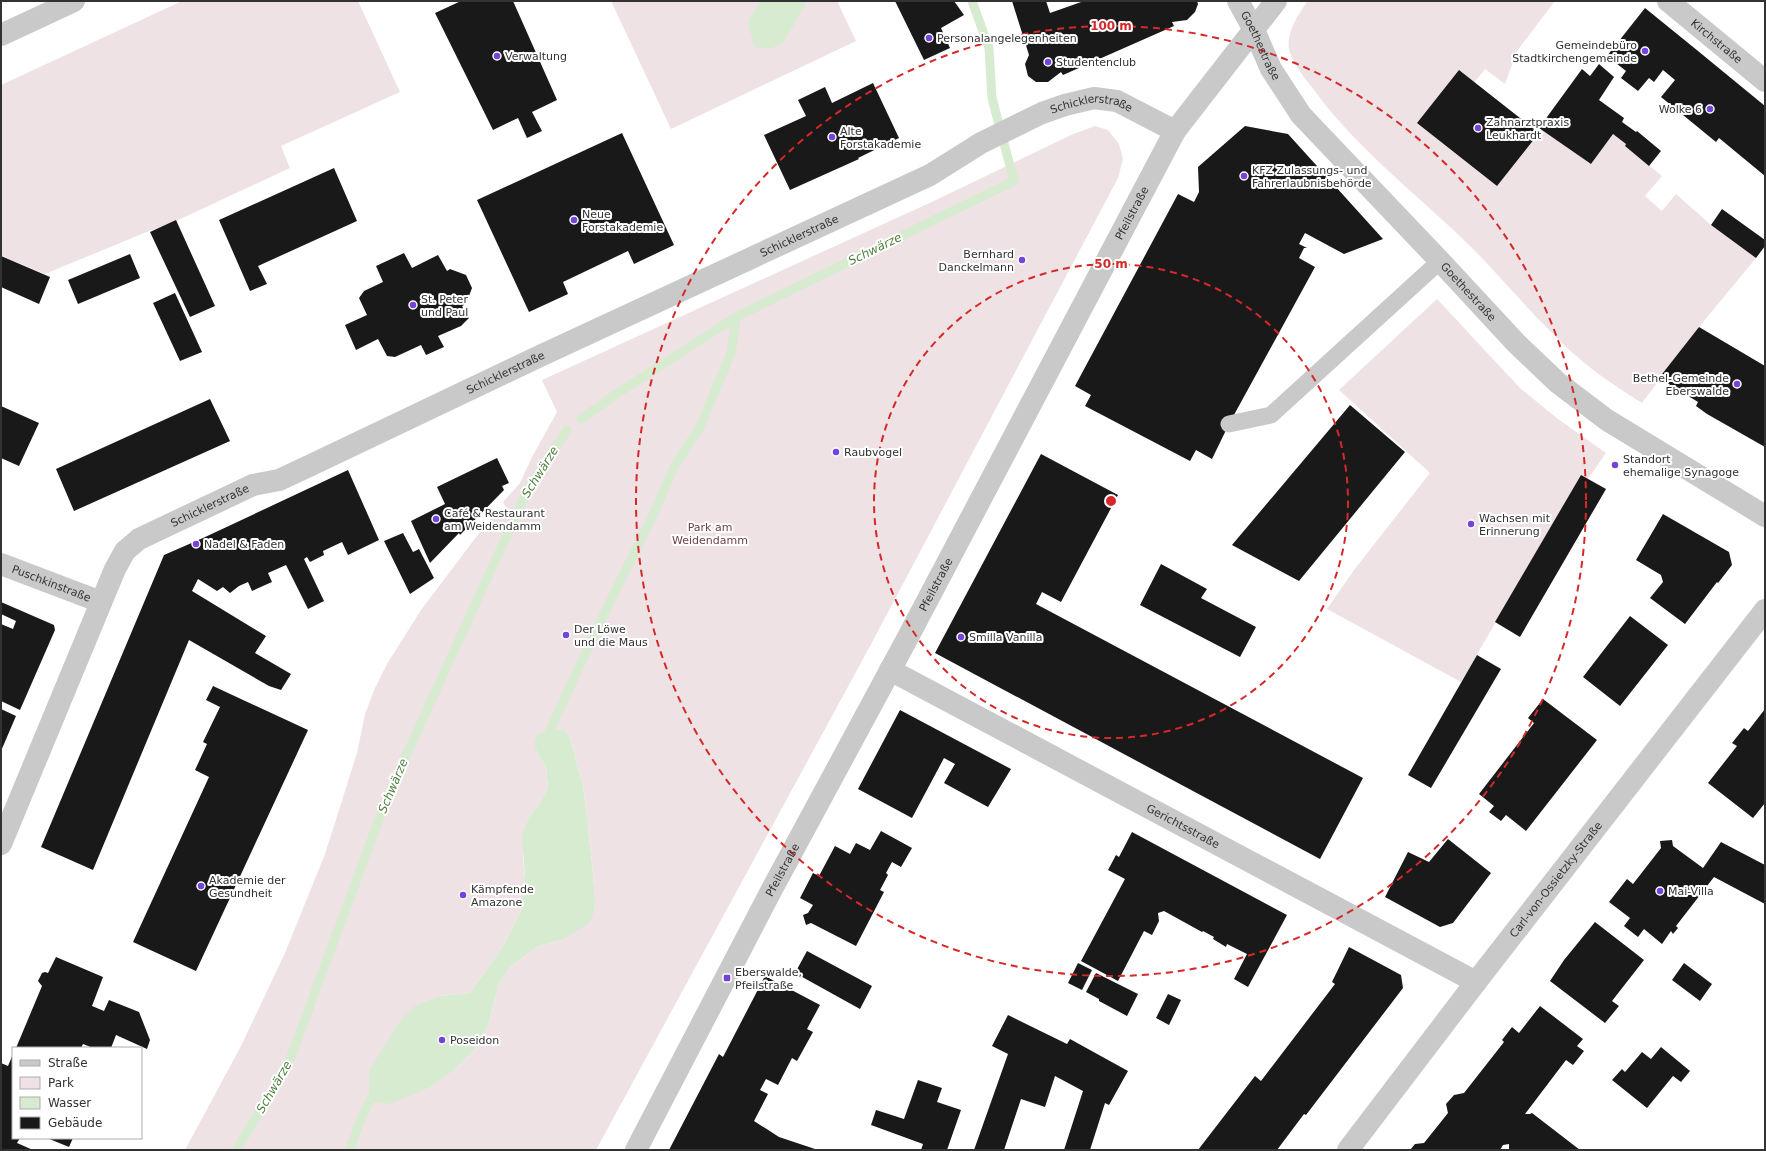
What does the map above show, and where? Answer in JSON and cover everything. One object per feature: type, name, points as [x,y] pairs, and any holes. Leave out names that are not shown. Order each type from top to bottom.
[{"type":"street","points":[[1,35],[74,1]]},
{"type":"street","name":"Goethestraße","points":[[1238,1],[1254,30],[1271,69],[1300,115],[1440,261],[1516,343],[1558,383],[1607,420],[1765,516]]},
{"type":"street","name":"Pfeilstraße","points":[[636,1150],[771,891],[890,670],[1175,131],[1276,1]]},
{"type":"street","name":"Kirchstraße","points":[[1668,1],[1765,81]]},
{"type":"street","name":"Schicklerstraße","points":[[1,844],[115,569],[125,551],[139,539],[253,486],[279,480],[303,469],[540,356],[930,175],[981,143],[1022,122],[1065,105],[1094,98],[1117,101],[1175,131]]},
{"type":"street","name":"Puschkinstraße","points":[[1,564],[101,602]]},
{"type":"street","name":"Carl-von-Ossietzky-Straße","points":[[1348,1150],[1476,982],[1765,610]]},
{"type":"street","name":"Gerichtsstraße","points":[[890,670],[1476,982]]},
{"type":"lane","points":[[1229,424],[1271,415],[1440,261]]},
{"type":"green space","points":[[182,1],[358,1],[400,92],[281,146],[290,168],[163,227],[149,231],[45,274],[1,256],[1,85]]},
{"type":"green space","points":[[611,1],[837,1],[856,41],[671,129]]},
{"type":"green space","points":[[1308,1],[1555,1],[1517,51],[1505,84],[1485,69],[1474,83],[1497,186],[1542,130],[1555,139],[1556,138],[1591,164],[1613,134],[1626,144],[1625,146],[1662,176],[1645,196],[1662,211],[1676,194],[1711,225],[1756,258],[1699,327],[1642,403],[1597,373],[1566,347],[1473,249],[1372,155],[1334,115],[1302,74],[1290,53],[1290,33],[1296,19]]},
{"type":"green space","name":"Park am Weidendamm","points":[[1095,126],[1108,130],[1119,144],[1123,159],[1118,178],[869,648],[596,1150],[185,1150],[241,1046],[285,953],[325,854],[357,753],[365,714],[375,688],[387,664],[421,610],[492,516],[506,508],[503,502],[520,483],[532,457],[557,412],[542,380],[936,200],[1071,135]],"holes":[[[558,729],[564,730],[569,736],[583,785],[592,863],[595,898],[594,912],[562,940],[538,946],[510,967],[499,983],[488,1026],[478,1046],[455,1069],[390,1104],[391,1037],[399,1022],[441,996],[470,993],[503,946],[522,908],[525,879],[523,858],[530,816],[538,806],[548,787],[546,768],[536,750],[539,733]]]},
{"type":"green space","name":"Wachsen mit Erinnerung","points":[[1437,299],[1520,388],[1558,419],[1606,453],[1588,479],[1581,475],[1461,682],[1327,609],[1354,570],[1430,473],[1339,390]]},
{"type":"water","points":[[761,1],[805,1],[805,6],[782,44],[769,49],[754,47],[748,21]]},
{"type":"water","points":[[558,729],[564,730],[569,736],[583,785],[595,898],[594,912],[589,923],[562,940],[538,946],[510,967],[499,983],[488,1026],[478,1046],[455,1069],[428,1088],[390,1104],[369,1101],[369,1071],[399,1022],[415,1006],[441,996],[470,993],[503,946],[522,908],[525,879],[522,834],[530,816],[538,806],[548,787],[546,768],[536,750],[534,740],[539,733]]},
{"type":"building","name":"Verwaltung","points":[[461,1],[513,1],[557,100],[532,112],[542,131],[527,138],[518,118],[493,130],[435,13]]},
{"type":"building","name":"Personalangelegenheiten","points":[[895,1],[954,1],[964,15],[941,28],[950,48],[924,60]]},
{"type":"building","points":[[1012,1],[1046,1],[1050,13],[1084,1],[1197,1],[1198,4],[1195,12],[1187,20],[1172,22],[1174,26],[1063,75],[1061,72],[1048,82],[1036,82],[1028,76],[1025,64],[1029,55]]},
{"type":"building","points":[[1645,8],[1765,106],[1765,176],[1719,138],[1716,142],[1661,97],[1675,80],[1663,70],[1654,82],[1649,78],[1638,91],[1621,78],[1626,71],[1607,56]]},
{"type":"building","points":[[1599,64],[1614,77],[1599,100],[1624,118],[1622,122],[1636,132],[1637,131],[1661,151],[1649,166],[1613,134],[1591,164],[1539,128],[1582,69],[1590,76]]},
{"type":"building","name":"Zahnarztpraxis Leukhardt","points":[[1459,70],[1539,133],[1497,186],[1417,123]]},
{"type":"building","name":"Alte Forstakademie","points":[[873,83],[899,138],[858,158],[859,159],[790,190],[764,135],[806,116],[798,100],[825,87],[832,103]]},
{"type":"building","points":[[1245,126],[1288,134],[1383,239],[1344,254],[1305,233],[1299,244],[1307,248],[1304,248],[1299,258],[1315,267],[1229,424],[1212,459],[1196,450],[1190,461],[1085,406],[1091,395],[1075,386],[1178,194],[1194,202],[1199,192],[1198,167]]},
{"type":"building","name":"Neue Forstakademie","points":[[622,133],[674,245],[634,264],[628,251],[563,282],[568,294],[529,312],[477,200]]},
{"type":"building","points":[[334,168],[357,221],[258,266],[267,284],[250,291],[219,220]]},
{"type":"building","points":[[1722,209],[1765,240],[1765,246],[1756,258],[1711,225]]},
{"type":"building","points":[[176,220],[215,306],[190,317],[150,232]]},
{"type":"building","name":"St. Peter und Paul","points":[[404,253],[412,268],[438,255],[447,271],[450,269],[466,275],[472,288],[466,304],[462,306],[469,318],[461,326],[438,336],[444,347],[426,355],[421,345],[395,357],[387,356],[378,339],[356,350],[345,325],[367,315],[359,298],[364,291],[383,282],[376,266]]},
{"type":"building","points":[[130,254],[140,278],[78,304],[68,280]]},
{"type":"building","points":[[1,256],[50,277],[39,304],[1,287]]},
{"type":"building","points":[[175,293],[202,352],[180,361],[153,303]]},
{"type":"building","points":[[1699,327],[1765,366],[1765,447],[1707,414],[1696,406],[1698,402],[1659,378]]},
{"type":"building","points":[[210,399],[230,441],[74,511],[56,469]]},
{"type":"building","points":[[1350,405],[1405,452],[1299,581],[1232,545]]},
{"type":"building","points":[[1,406],[39,423],[19,466],[1,458]]},
{"type":"building","points":[[1041,454],[1118,495],[1061,602],[1042,592],[1036,604],[1363,778],[1320,859],[935,653]]},
{"type":"building","points":[[497,458],[509,483],[502,486],[504,490],[430,563],[411,521],[445,504],[437,487]]},
{"type":"building","points":[[348,470],[379,540],[348,555],[342,542],[323,551],[324,555],[310,562],[307,557],[304,559],[324,601],[308,609],[286,565],[268,573],[272,582],[252,591],[248,582],[239,586],[230,593],[223,587],[217,591],[198,579],[192,591],[266,636],[255,653],[291,674],[281,690],[269,686],[189,640],[93,870],[41,847],[164,555]]},
{"type":"building","points":[[1581,475],[1606,489],[1520,637],[1495,622]]},
{"type":"building","points":[[1663,514],[1729,552],[1732,565],[1685,624],[1650,598],[1663,582],[1661,575],[1636,560]]},
{"type":"building","points":[[403,533],[413,552],[419,549],[434,578],[410,594],[384,541]]},
{"type":"building","points":[[1161,564],[1207,589],[1201,598],[1256,627],[1240,657],[1140,605]]},
{"type":"building","points":[[1,602],[54,625],[55,630],[20,710],[1,701],[1,624],[13,629],[16,621],[1,614]]},
{"type":"building","points":[[1630,616],[1668,645],[1620,706],[1583,677]]},
{"type":"building","points":[[1477,655],[1501,669],[1431,788],[1408,775]]},
{"type":"building","points":[[213,686],[308,730],[196,971],[133,942],[209,777],[195,770],[207,744],[203,742],[220,707],[206,700]]},
{"type":"building","points":[[1543,699],[1597,740],[1526,831],[1506,815],[1501,821],[1489,812],[1494,806],[1479,794],[1534,723],[1528,718]]},
{"type":"building","points":[[1,709],[16,716],[1,751]]},
{"type":"building","points":[[1765,709],[1765,803],[1753,818],[1708,783],[1737,746],[1732,743],[1744,728],[1748,731]]},
{"type":"building","points":[[900,710],[1011,769],[988,807],[944,783],[955,764],[944,758],[912,818],[858,789]]},
{"type":"building","points":[[881,831],[912,848],[901,867],[892,862],[886,873],[888,875],[880,890],[884,892],[856,946],[811,923],[806,925],[803,915],[808,913],[813,905],[800,898],[813,873],[819,876],[835,846],[850,854],[856,843],[870,850]]},
{"type":"building","points":[[1132,832],[1287,915],[1248,987],[1234,979],[1247,954],[1227,944],[1226,947],[1213,939],[1214,937],[1164,911],[1158,913],[1159,921],[1152,935],[1144,931],[1118,981],[1081,961],[1125,879],[1108,870],[1116,855],[1119,857]]},
{"type":"building","points":[[1448,839],[1491,873],[1453,923],[1440,927],[1385,897],[1408,852],[1429,862]]},
{"type":"building","name":"Mai-Villa","points":[[1672,840],[1673,846],[1703,868],[1721,842],[1765,865],[1765,904],[1714,877],[1676,926],[1678,928],[1673,934],[1671,931],[1662,944],[1644,929],[1638,937],[1624,926],[1630,918],[1609,902],[1627,879],[1633,884],[1661,848],[1660,841]]},
{"type":"building","points":[[1595,922],[1644,960],[1612,1001],[1619,1006],[1605,1023],[1550,981],[1564,960]]},
{"type":"building","points":[[1349,947],[1401,975],[1403,988],[1306,1115],[1304,1114],[1277,1150],[1198,1150],[1255,1076],[1261,1081],[1335,984],[1332,982]]},
{"type":"building","points":[[807,951],[872,986],[860,1009],[795,973]]},
{"type":"building","points":[[56,957],[103,977],[92,1006],[104,1011],[109,1000],[139,1012],[150,1040],[147,1049],[116,1035],[111,1047],[90,1047],[83,1044],[82,1047],[16,1047],[42,986],[38,981],[42,973],[48,973]]},
{"type":"building","points":[[1078,963],[1092,970],[1082,990],[1068,983]]},
{"type":"building","points":[[1684,963],[1712,984],[1700,1001],[1672,980]]},
{"type":"building","points":[[1096,973],[1138,994],[1127,1016],[1086,992]]},
{"type":"building","points":[[765,976],[820,1005],[807,1029],[813,1032],[797,1061],[792,1058],[778,1085],[766,1079],[760,1090],[768,1094],[754,1121],[779,1137],[818,1150],[669,1150],[719,1054],[723,1057]]},
{"type":"building","points":[[1168,994],[1181,1000],[1169,1025],[1156,1018]]},
{"type":"building","points":[[1540,1006],[1583,1039],[1577,1046],[1584,1051],[1573,1065],[1566,1060],[1525,1114],[1532,1113],[1580,1150],[1509,1150],[1509,1144],[1503,1145],[1500,1150],[1410,1150],[1415,1144],[1424,1143],[1448,1113],[1446,1104],[1454,1095],[1464,1093],[1504,1042],[1502,1040],[1512,1027],[1519,1033]]},
{"type":"building","points":[[1008,1015],[1067,1044],[1070,1039],[1128,1071],[1109,1105],[1105,1103],[1090,1150],[1064,1150],[1083,1091],[1055,1076],[1045,1107],[1021,1099],[1004,1150],[974,1150],[1008,1054],[992,1046]]},
{"type":"building","points":[[1661,1047],[1690,1071],[1681,1082],[1673,1076],[1647,1108],[1612,1080],[1622,1069],[1625,1072],[1642,1052],[1651,1059]]},
{"type":"building","points":[[12,1056],[12,1139],[19,1139],[17,1143],[33,1150],[1,1149],[1,1063],[8,1066]]},
{"type":"building","points":[[918,1080],[942,1088],[937,1102],[961,1110],[947,1150],[921,1150],[923,1144],[871,1125],[876,1110],[904,1119]]},
{"type":"building","points":[[49,1139],[73,1139],[69,1147]]},
{"type":"waterway","name":"Schwärze","points":[[581,419],[615,395],[736,317],[1014,181],[992,98],[989,48],[972,1]]},
{"type":"waterway","points":[[554,743],[549,732],[600,622],[654,513],[674,467],[700,427],[731,353],[736,317]]},
{"type":"waterway","name":"Schwärze","points":[[236,1150],[288,1065],[388,795],[529,487],[567,430]]},
{"type":"waterway","points":[[350,1150],[360,1120],[376,1091]]},
{"type":"place","name":"Personalangelegenheiten","points":[[929,38]]},
{"type":"place","name":"Gemeindebüro Stadtkirchengemeinde","points":[[1645,51]]},
{"type":"place","name":"Verwaltung","points":[[497,56]]},
{"type":"place","name":"Studentenclub","points":[[1048,62]]},
{"type":"place","name":"Wolke 6","points":[[1710,109]]},
{"type":"place","name":"Zahnarztpraxis Leukhardt","points":[[1478,128]]},
{"type":"place","name":"Alte Forstakademie","points":[[832,137]]},
{"type":"place","name":"KFZ Zulassungs- und Fahrerlaubnisbehörde","points":[[1244,176]]},
{"type":"place","name":"Neue Forstakademie","points":[[574,220]]},
{"type":"place","name":"Bernhard Danckelmann","points":[[1022,260]]},
{"type":"place","name":"St. Peter und Paul","points":[[413,305]]},
{"type":"place","name":"Bethel-Gemeinde Eberswalde","points":[[1737,384]]},
{"type":"place","name":"Raubvogel","points":[[836,452]]},
{"type":"place","name":"Standort ehemalige Synagoge","points":[[1615,465]]},
{"type":"place","name":"Café & Restaurant am Weidendamm","points":[[436,519]]},
{"type":"place","name":"Wachsen mit Erinnerung","points":[[1471,524]]},
{"type":"place","name":"Nadel & Faden","points":[[196,544]]},
{"type":"place","name":"Der Löwe und die Maus","points":[[566,635]]},
{"type":"place","name":"Smilla Vanilla","points":[[961,637]]},
{"type":"place","name":"Akademie der Gesundheit","points":[[201,886]]},
{"type":"place","name":"Mai-Villa","points":[[1660,891]]},
{"type":"place","name":"Kämpfende Amazone","points":[[463,895]]},
{"type":"place","name":"Eberswalde, Pfeilstraße","points":[[727,978]]},
{"type":"place","name":"Poseidon","points":[[442,1040]]}]
